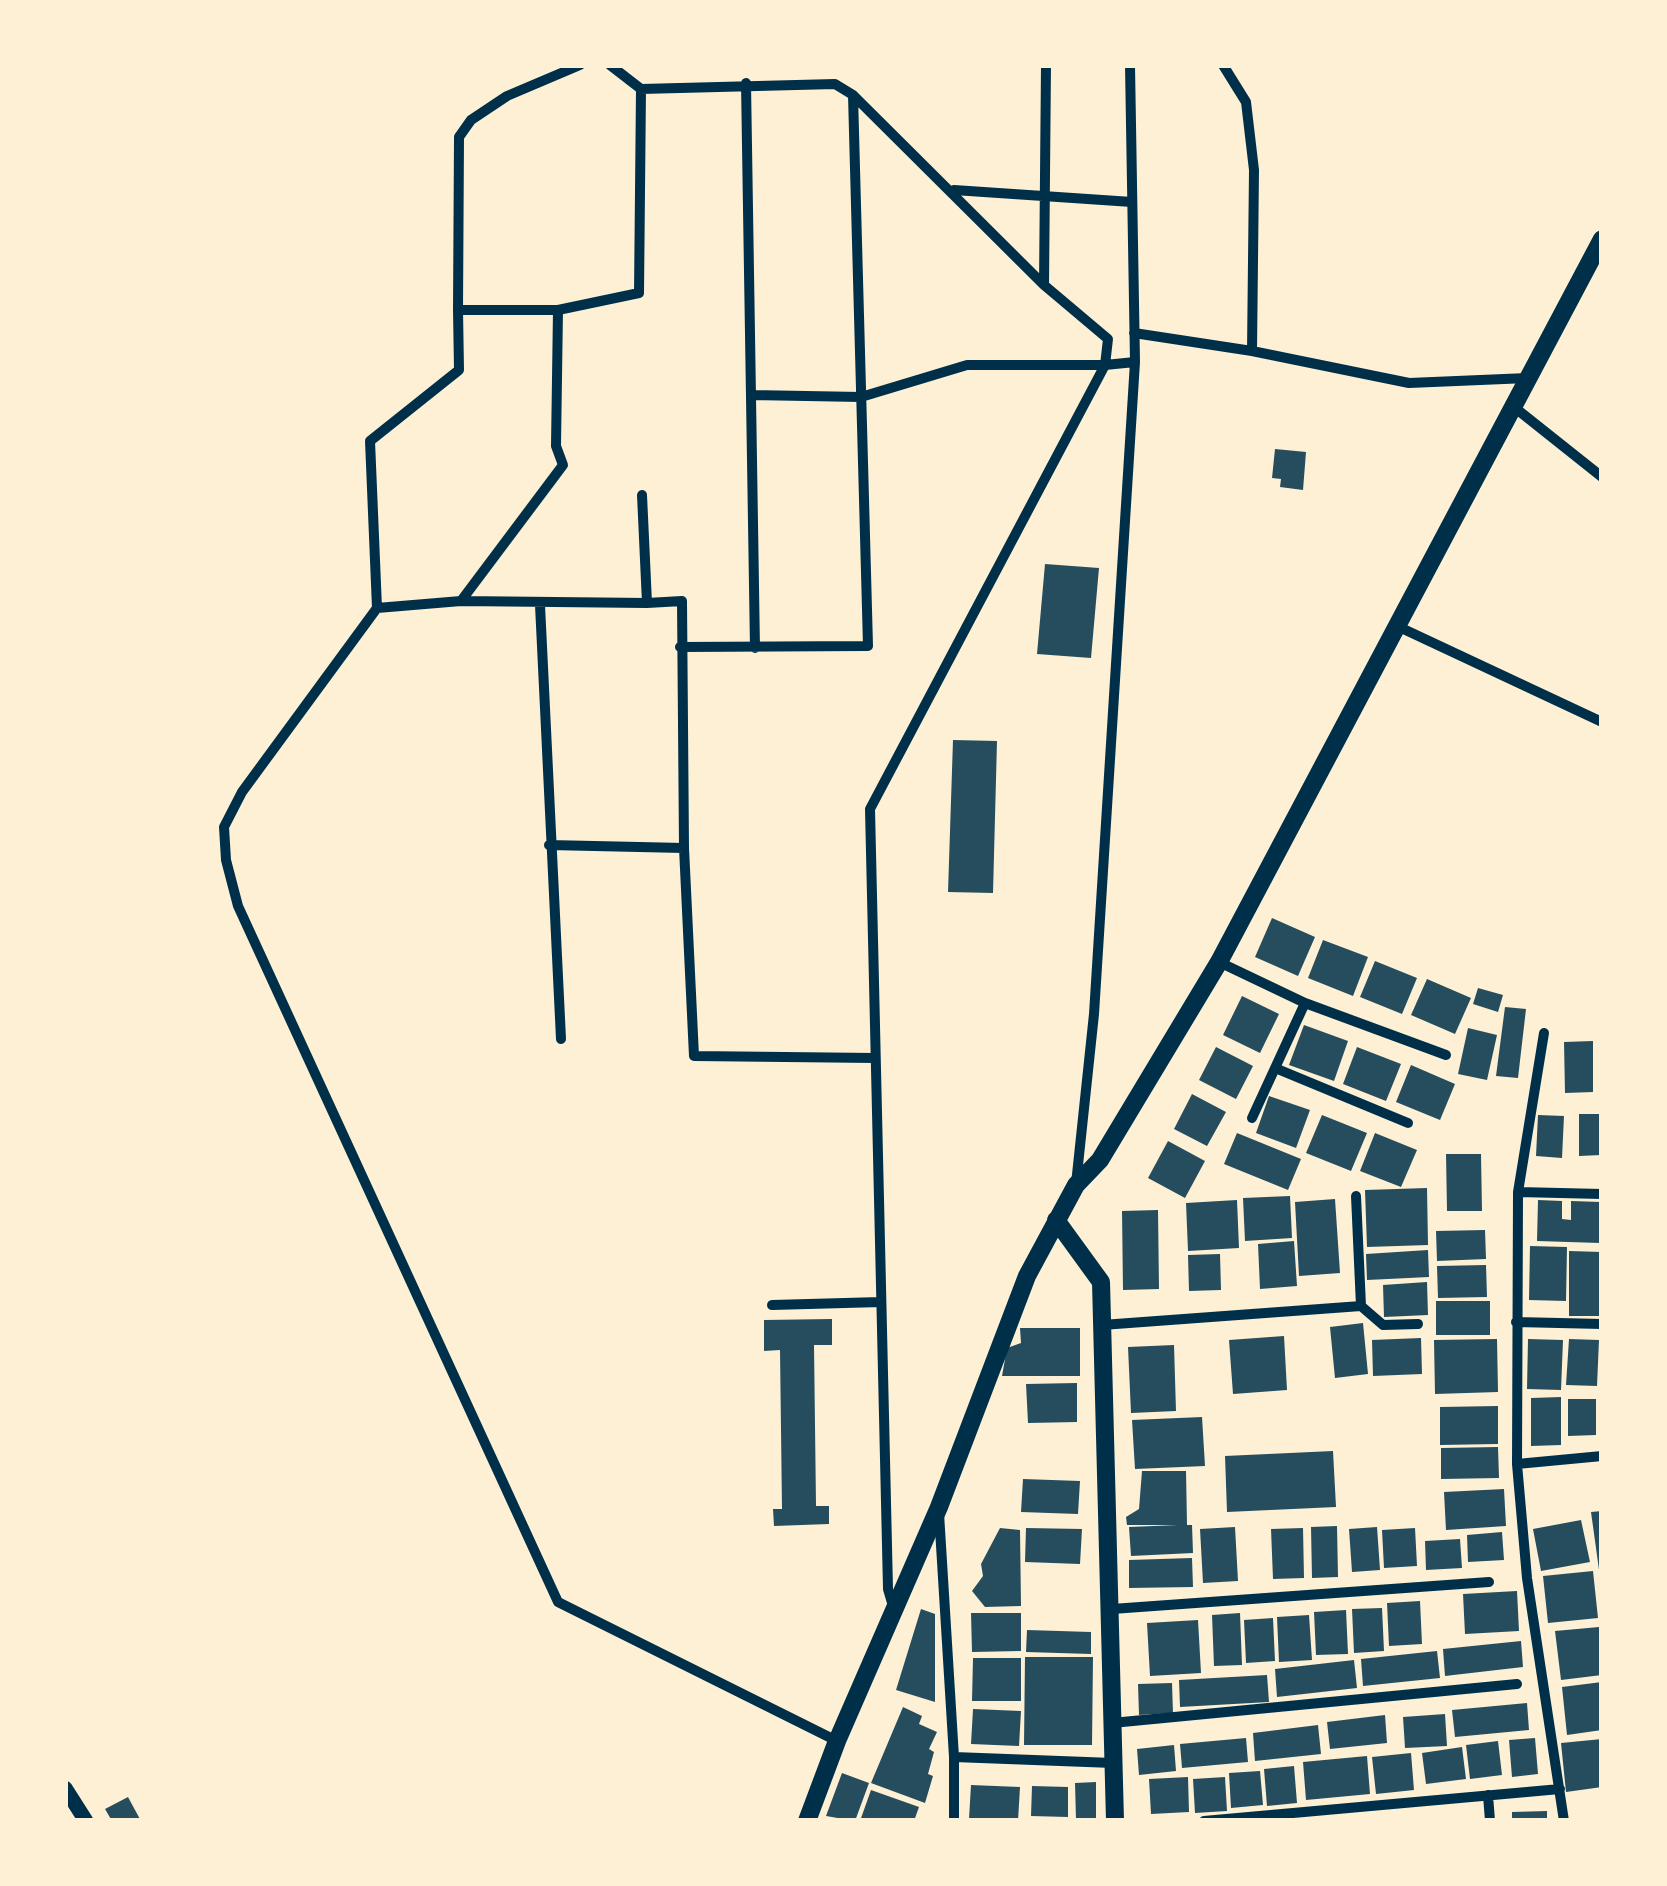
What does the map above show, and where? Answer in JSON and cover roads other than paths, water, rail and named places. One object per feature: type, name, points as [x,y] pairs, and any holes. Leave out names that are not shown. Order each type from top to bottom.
[{"type":"main road","points":[[807,1821],[837,1741],[939,1507],[1027,1276],[1076,1185],[1100,1160],[1219,962],[1602,239]]},
{"type":"main road","points":[[1056,1220],[1101,1282],[1115,1821]]},
{"type":"street","points":[[580,65],[507,96],[471,120],[459,137],[459,370],[370,440],[377,608],[242,792],[224,827],[226,860],[238,906],[558,1602],[837,1741]]},
{"type":"street","points":[[610,65],[641,89],[746,83],[834,84],[854,94],[1044,285],[1108,339],[1105,365],[870,809],[888,1588],[893,1609]]},
{"type":"street","points":[[1044,285],[1048,196],[1046,65]]},
{"type":"street","points":[[1076,1185],[1094,1014],[1135,362],[1130,65]]},
{"type":"street","points":[[1227,66],[1246,102],[1254,170],[1252,351]]},
{"type":"street","points":[[746,83],[755,648]]},
{"type":"street","points":[[458,310],[558,310],[639,293],[641,89]]},
{"type":"street","points":[[680,647],[868,646],[854,94]]},
{"type":"street","points":[[953,190],[1132,202]]},
{"type":"street","points":[[461,601],[563,465],[556,446],[558,310]]},
{"type":"street","points":[[1134,333],[1252,351],[1409,384],[1530,378]]},
{"type":"street","points":[[751,395],[861,397],[967,364],[1135,362]]},
{"type":"street","points":[[1514,407],[1602,477]]},
{"type":"street","points":[[642,495],[647,603]]},
{"type":"street","points":[[377,608],[461,601],[540,605],[682,601],[684,848],[694,1056],[875,1058]]},
{"type":"street","points":[[540,605],[561,1039]]},
{"type":"street","points":[[1397,626],[1602,722]]},
{"type":"street","points":[[549,845],[684,848]]},
{"type":"street","points":[[1219,962],[1305,1003],[1446,1055]]},
{"type":"street","points":[[1252,1118],[1305,1003]]},
{"type":"street","points":[[1544,1033],[1518,1192],[1517,1464],[1527,1578],[1564,1821]]},
{"type":"street","points":[[1275,1068],[1408,1123]]},
{"type":"street","points":[[1518,1192],[1602,1194]]},
{"type":"street","points":[[1356,1196],[1361,1306],[1382,1326],[1418,1324]]},
{"type":"street","points":[[772,1305],[881,1302]]},
{"type":"street","points":[[1102,1326],[1361,1306]]},
{"type":"street","points":[[1516,1322],[1602,1324]]},
{"type":"street","points":[[1517,1464],[1602,1456]]},
{"type":"street","points":[[939,1507],[954,1757],[954,1821]]},
{"type":"street","points":[[1112,1608],[1488,1582]]},
{"type":"street","points":[[1112,1723],[1517,1684]]},
{"type":"street","points":[[954,1757],[1113,1763]]},
{"type":"street","points":[[65,1788],[86,1821]]},
{"type":"street","points":[[1204,1821],[1560,1789]]},
{"type":"street","points":[[1488,1795],[1490,1821]]}]
